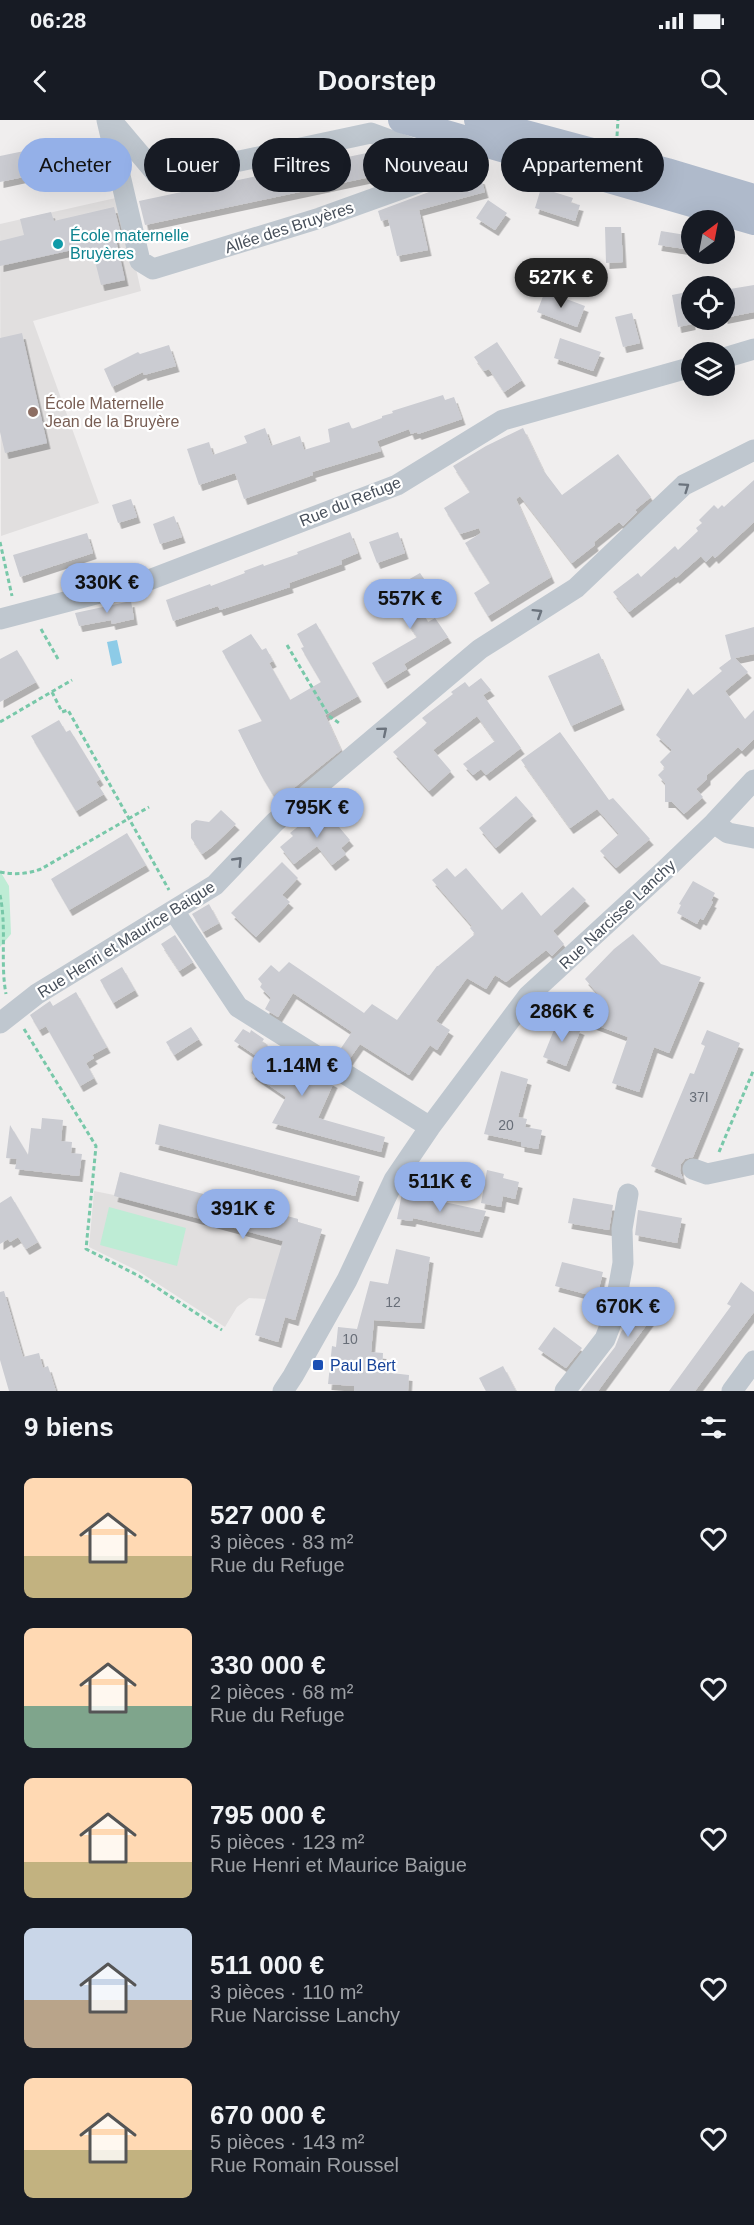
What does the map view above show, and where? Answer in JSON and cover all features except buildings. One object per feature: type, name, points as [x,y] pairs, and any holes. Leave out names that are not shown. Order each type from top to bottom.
[{"type":"main road","points":[[402,120],[754,222]]},
{"type":"main road","points":[[477,120],[754,197]]},
{"type":"street","name":"Allée des Bruyères","points":[[109,120],[160,178],[371,133],[409,147],[422,158],[429,169],[423,181],[341,210],[153,269],[140,261],[117,167],[109,120]]},
{"type":"street","points":[[735,355],[754,349]]},
{"type":"street","name":"Rue du Refuge","points":[[7,611],[149,580],[397,485],[502,420],[681,370]]},
{"type":"street","name":"Rue Henri et Maurice Baigue","points":[[9,1021],[37,994],[174,905],[215,885],[275,822],[480,649],[576,588],[684,485],[754,450]]},
{"type":"street","name":"Rue Narcisse Lanchy","points":[[283,1391],[347,1280],[394,1180],[430,1127],[528,996],[714,823],[754,780]]},
{"type":"street","points":[[714,823],[728,833],[754,837]]},
{"type":"street","points":[[174,905],[238,1007],[430,1127]]},
{"type":"street","points":[[701,1171],[754,1164]]},
{"type":"street","points":[[565,1391],[605,1339],[613,1318],[623,1263],[622,1229],[628,1194]]},
{"type":"street","points":[[732,1391],[754,1361]]},
{"type":"path","points":[[0,542],[7,611]]},
{"type":"path","points":[[39,621],[41,630],[57,659]]},
{"type":"path","points":[[287,645],[328,716],[339,723]]},
{"type":"path","points":[[0,723],[72,680]]},
{"type":"path","points":[[52,692],[63,712],[68,710],[174,905]]},
{"type":"path","points":[[0,872],[30,873],[41,869],[149,807]]},
{"type":"path","points":[[0,895],[3,909],[3,981],[8,1002]]},
{"type":"path","points":[[9,1021],[96,1146],[86,1249],[139,1276],[222,1330]]},
{"type":"path","points":[[701,1171],[754,1069]]},
{"type":"shaded area","name":"École Maternelle Jean de la Bruyère","points":[[120,197],[141,291],[33,321],[99,503],[1,536],[0,224]]},
{"type":"shaded area","points":[[120,1172],[298,1219],[298,1222],[322,1229],[298,1308],[266,1299],[249,1298],[237,1307],[225,1327],[138,1271],[89,1247],[94,1191],[114,1195]]},
{"type":"green space","points":[[0,871],[9,886],[11,934],[0,947]]},
{"type":"green space","points":[[109,1207],[186,1228],[177,1266],[100,1245]]},
{"type":"water","points":[[117,640],[122,663],[112,666],[107,642]]},
{"type":"place","name":"École maternelle Bruyères","points":[[58,244]]},
{"type":"place","name":"École Maternelle Jean de la Bruyère","points":[[33,412]]},
{"type":"place","name":"Paul Bert","points":[[318,1365]]}]
